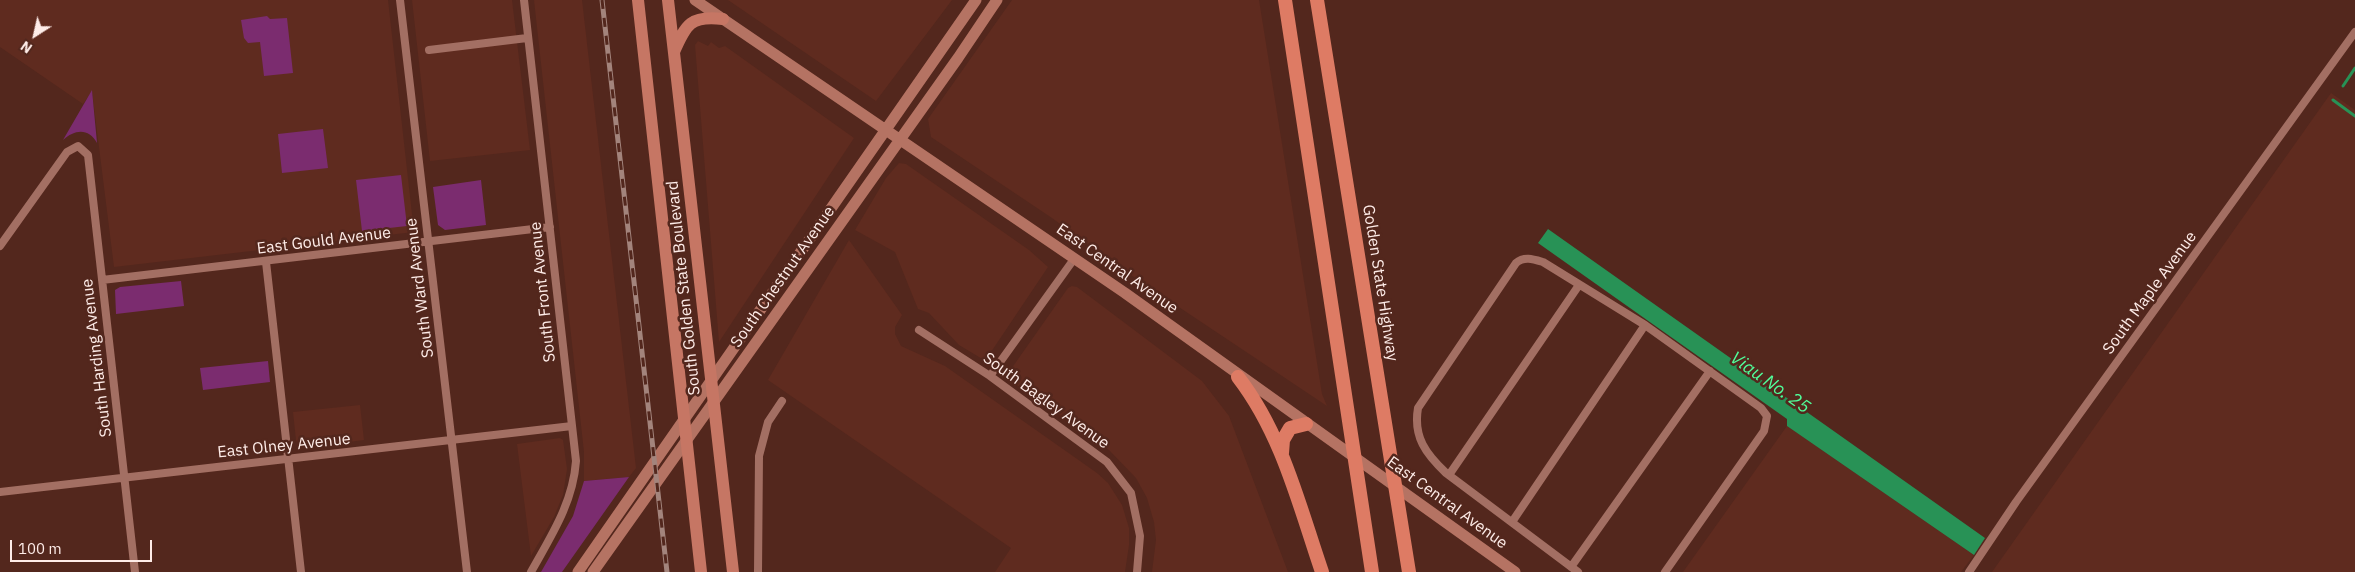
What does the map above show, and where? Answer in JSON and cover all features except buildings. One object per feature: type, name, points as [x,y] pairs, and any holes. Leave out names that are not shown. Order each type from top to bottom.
[{"type":"highway","points":[[1285,0],[1372,572]]},
{"type":"highway","name":"Golden State Highway","points":[[1317,0],[1409,572]]},
{"type":"highway","points":[[1238,377],[1263,412],[1282,453],[1322,572]]},
{"type":"highway","points":[[1282,453],[1283,440],[1290,428],[1312,428]]},
{"type":"main road","name":"South Golden State Boulevard","points":[[638,0],[701,572]]},
{"type":"main road","name":"South Golden State Boulevard","points":[[668,0],[733,572]]},
{"type":"main road","name":"East Central Avenue","points":[[696,0],[1074,259],[1515,572]]},
{"type":"main road","name":"South Chestnut Avenue","points":[[578,572],[976,0]]},
{"type":"main road","name":"South Chestnut Avenue","points":[[594,572],[997,0]]},
{"type":"main road","points":[[674,52],[684,29],[692,22],[709,18],[723,20]]},
{"type":"street","name":"South Ward Avenue","points":[[400,0],[467,572]]},
{"type":"street","name":"South Front Avenue","points":[[524,0],[576,461],[570,497],[531,572]]},
{"type":"street","name":"South Maple Avenue","points":[[1969,572],[2028,486],[2355,32]]},
{"type":"street","points":[[429,50],[527,38]]},
{"type":"street","name":"South Harding Avenue","points":[[0,246],[67,152],[78,146],[88,155],[135,572]]},
{"type":"street","name":"East Gould Avenue","points":[[102,280],[550,227]]},
{"type":"street","points":[[1578,572],[1449,475],[1430,458],[1422,447],[1416,430],[1418,408],[1516,263],[1521,259],[1530,258],[1543,262],[1645,325],[1761,408],[1767,416],[1768,422],[1764,431],[1666,572]]},
{"type":"street","points":[[990,376],[1074,259]]},
{"type":"street","points":[[266,262],[301,572]]},
{"type":"street","points":[[1449,475],[1579,284]]},
{"type":"street","points":[[1512,522],[1645,325]]},
{"type":"street","name":"South Bagley Avenue","points":[[919,330],[990,376],[1106,462],[1131,494],[1140,536],[1137,572]]},
{"type":"street","points":[[1571,566],[1710,372]]},
{"type":"street","points":[[758,572],[760,456],[768,422],[782,402]]},
{"type":"street","name":"East Olney Avenue","points":[[0,492],[572,426]]},
{"type":"shaded area","points":[[0,0],[388,0],[414,232],[114,267],[92,91],[83,104],[0,47]]},
{"type":"shaded area","points":[[412,0],[512,0],[530,150],[430,161]]},
{"type":"shaded area","points":[[534,0],[582,0],[636,468],[629,477],[584,481],[584,452]]},
{"type":"shaded area","points":[[728,0],[952,0],[876,101]]},
{"type":"shaded area","points":[[1012,0],[1259,0],[1322,394],[1327,406],[1122,269],[1052,218],[931,137],[928,119]]},
{"type":"shaded area","points":[[267,16],[270,19],[287,18],[293,73],[264,76],[260,42],[248,43],[244,38],[241,20]]},
{"type":"shaded area","points":[[698,41],[708,46],[711,42],[719,48],[725,46],[854,138],[719,342],[695,45]]},
{"type":"shaded area","points":[[92,90],[97,143],[90,135],[82,132],[72,134],[63,140]]},
{"type":"shaded area","points":[[2331,93],[2355,110],[2355,572],[1992,572]]},
{"type":"shaded area","points":[[323,129],[328,168],[282,173],[278,134]]},
{"type":"shaded area","points":[[899,163],[906,164],[1029,250],[1048,267],[984,360],[959,345],[929,313],[918,309],[895,252],[855,230],[886,178]]},
{"type":"shaded area","points":[[401,175],[407,226],[362,231],[356,180]]},
{"type":"shaded area","points":[[481,180],[486,225],[445,230],[438,225],[433,187]]},
{"type":"shaded area","points":[[1548,229],[1985,538],[1974,555],[1787,426],[1787,419],[1538,243]]},
{"type":"shaded area","points":[[849,240],[902,315],[895,327],[895,334],[901,346],[945,366],[1097,473],[1108,483],[1122,505],[1129,528],[1129,545],[1125,572],[995,572],[1011,548],[768,380]]},
{"type":"shaded area","points":[[181,281],[184,306],[116,314],[115,290],[120,287]]},
{"type":"shaded area","points":[[1072,286],[1077,287],[1202,381],[1229,416],[1288,572],[1152,572],[1156,540],[1154,522],[1147,498],[1136,478],[1109,450],[1008,377],[1009,372],[1068,288]]},
{"type":"shaded area","points":[[268,361],[270,382],[203,390],[200,368]]},
{"type":"shaded area","points":[[360,405],[364,440],[304,448],[299,446],[296,440],[293,412]]},
{"type":"shaded area","points":[[1787,426],[1974,555],[1961,572],[1683,572]]},
{"type":"shaded area","points":[[560,438],[563,440],[567,469],[563,495],[554,517],[531,556],[517,444]]},
{"type":"shaded area","points":[[629,477],[562,572],[541,572],[573,516],[584,481]]},
{"type":"waterway","name":"Viau No. 25","points":[[2343,86],[2355,68]]},
{"type":"waterway","points":[[2333,100],[2355,116]]},
{"type":"railway","points":[[602,0],[667,572]]}]
